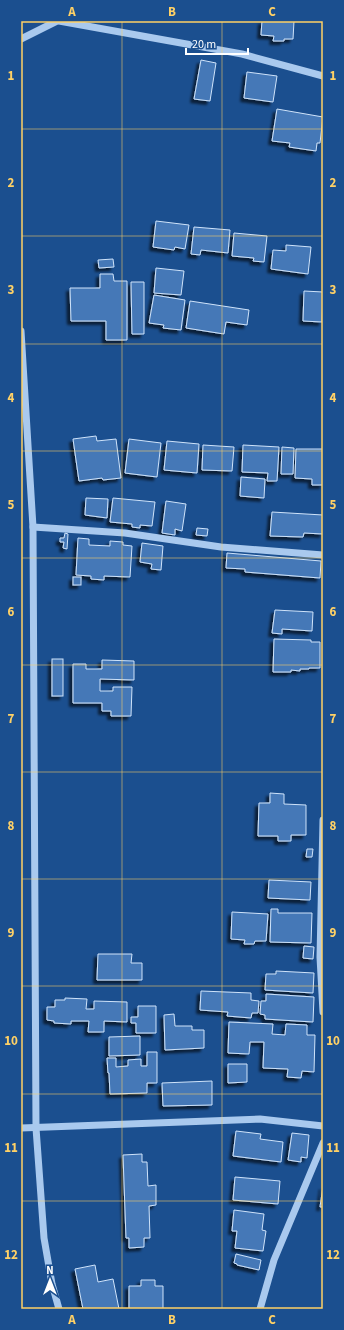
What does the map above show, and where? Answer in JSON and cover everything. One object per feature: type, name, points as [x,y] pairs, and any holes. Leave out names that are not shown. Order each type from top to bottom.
[{"type":"street","points":[[21,40],[58,21],[242,54],[323,76]]},
{"type":"street","points":[[21,332],[24,423],[33,527],[36,1128],[44,1238],[52,1284],[59,1309]]},
{"type":"street","points":[[33,527],[125,533],[221,547],[323,555]]},
{"type":"street","points":[[323,820],[320,957],[323,1012]]},
{"type":"street","points":[[24,1128],[260,1119],[323,1126]]},
{"type":"street","points":[[260,1309],[274,1260],[323,1143]]},
{"type":"building","points":[[262,21],[294,21],[293,39],[273,41],[274,36],[261,35]]},
{"type":"building","points":[[201,60],[216,63],[210,101],[194,99]]},
{"type":"building","points":[[247,72],[277,76],[273,102],[244,98]]},
{"type":"building","points":[[277,109],[323,117],[320,143],[317,143],[316,151],[289,147],[290,143],[272,141]]},
{"type":"building","points":[[156,221],[189,225],[185,249],[175,247],[174,250],[153,247]]},
{"type":"building","points":[[194,227],[230,230],[228,253],[201,250],[200,255],[191,254]]},
{"type":"building","points":[[234,233],[267,236],[264,262],[253,261],[254,258],[232,256]]},
{"type":"building","points":[[286,245],[311,247],[308,274],[271,269],[273,250],[286,251]]},
{"type":"building","points":[[113,259],[114,267],[99,268],[98,260]]},
{"type":"building","points":[[156,268],[184,271],[181,295],[154,293]]},
{"type":"building","points":[[100,274],[113,274],[114,281],[127,281],[127,340],[106,340],[106,321],[71,321],[70,288],[100,288]]},
{"type":"building","points":[[131,282],[144,282],[144,334],[132,334]]},
{"type":"building","points":[[304,291],[323,292],[322,322],[303,321]]},
{"type":"building","points":[[154,295],[185,300],[181,330],[163,328],[164,325],[149,323]]},
{"type":"building","points":[[190,301],[249,310],[247,325],[226,322],[224,334],[186,328]]},
{"type":"building","points":[[96,436],[97,441],[116,439],[121,478],[103,480],[102,478],[79,481],[73,439]]},
{"type":"building","points":[[129,439],[161,443],[157,477],[125,473]]},
{"type":"building","points":[[167,441],[199,444],[197,473],[164,470]]},
{"type":"building","points":[[203,445],[234,447],[232,471],[202,470]]},
{"type":"building","points":[[243,445],[279,447],[277,481],[267,481],[268,473],[242,472]]},
{"type":"building","points":[[282,447],[294,448],[293,474],[281,474]]},
{"type":"building","points":[[296,449],[323,449],[323,485],[312,485],[312,479],[295,478]]},
{"type":"building","points":[[241,477],[265,479],[264,498],[240,496]]},
{"type":"building","points":[[86,498],[108,499],[107,518],[85,515]]},
{"type":"building","points":[[113,498],[155,502],[152,526],[140,525],[140,528],[132,527],[132,524],[110,522]]},
{"type":"building","points":[[166,501],[186,504],[182,531],[175,529],[175,535],[162,533]]},
{"type":"building","points":[[272,512],[323,515],[323,534],[304,533],[303,537],[270,536]]},
{"type":"building","points":[[197,528],[208,529],[207,536],[196,535]]},
{"type":"building","points":[[65,533],[68,534],[67,549],[63,548],[64,542],[60,542],[60,538],[64,538]]},
{"type":"building","points":[[78,538],[89,539],[89,545],[110,546],[110,541],[123,542],[123,545],[132,546],[130,577],[104,576],[104,580],[91,579],[91,576],[76,575]]},
{"type":"building","points":[[142,543],[163,546],[161,570],[151,569],[152,564],[140,562]]},
{"type":"building","points":[[227,553],[321,561],[320,578],[245,572],[245,569],[226,568]]},
{"type":"building","points":[[73,577],[81,577],[81,585],[73,585]]},
{"type":"building","points":[[275,610],[313,612],[312,631],[282,629],[282,634],[272,633]]},
{"type":"building","points":[[274,639],[311,640],[311,642],[320,642],[320,668],[300,669],[300,671],[291,670],[291,672],[273,672]]},
{"type":"building","points":[[52,659],[63,659],[63,696],[52,696]]},
{"type":"building","points":[[102,660],[134,661],[134,680],[100,679],[100,691],[113,691],[113,687],[132,687],[131,716],[111,716],[111,711],[102,711],[102,703],[73,703],[73,664],[86,664],[86,669],[102,669]]},
{"type":"building","points":[[270,793],[284,794],[284,804],[306,805],[306,835],[291,835],[291,841],[278,841],[278,836],[258,836],[259,803],[270,803]]},
{"type":"building","points":[[307,849],[313,849],[312,857],[306,857]]},
{"type":"building","points":[[269,880],[311,882],[310,900],[268,898]]},
{"type":"building","points":[[271,909],[278,909],[278,913],[312,913],[311,943],[270,942]]},
{"type":"building","points":[[232,912],[268,914],[266,941],[255,941],[254,944],[244,944],[245,940],[231,939]]},
{"type":"building","points":[[304,946],[314,947],[313,959],[303,958]]},
{"type":"building","points":[[98,954],[132,954],[131,963],[142,963],[142,980],[97,980]]},
{"type":"building","points":[[276,971],[314,973],[313,993],[265,990],[266,974],[276,974]]},
{"type":"building","points":[[201,991],[251,993],[251,1000],[259,1001],[258,1013],[252,1013],[251,1018],[227,1016],[228,1012],[200,1010]]},
{"type":"building","points":[[266,994],[314,997],[313,1022],[265,1019],[265,1015],[260,1014],[261,1001],[266,1001]]},
{"type":"building","points":[[65,998],[87,999],[86,1009],[94,1009],[94,1001],[127,1002],[127,1022],[104,1021],[104,1032],[88,1032],[89,1021],[71,1021],[71,1024],[54,1023],[54,1021],[47,1020],[47,1007],[55,1007],[55,1000],[65,1000]]},
{"type":"building","points":[[138,1006],[156,1006],[156,1033],[136,1033],[136,1023],[131,1023],[131,1017],[138,1017]]},
{"type":"building","points":[[174,1014],[175,1026],[192,1026],[192,1030],[204,1030],[204,1048],[165,1050],[164,1015]]},
{"type":"building","points":[[229,1022],[273,1024],[272,1034],[285,1035],[286,1024],[307,1025],[307,1035],[315,1035],[314,1072],[302,1071],[301,1078],[287,1077],[288,1069],[263,1068],[264,1042],[250,1042],[249,1054],[228,1053]]},
{"type":"building","points":[[140,1036],[140,1055],[109,1056],[109,1037]]},
{"type":"building","points":[[147,1052],[157,1052],[157,1083],[147,1083],[147,1093],[110,1094],[107,1058],[116,1058],[116,1067],[128,1066],[128,1060],[141,1059],[141,1066],[147,1066]]},
{"type":"building","points":[[228,1064],[247,1064],[247,1082],[228,1083]]},
{"type":"building","points":[[212,1081],[212,1105],[163,1106],[162,1083]]},
{"type":"building","points":[[236,1131],[261,1134],[260,1139],[283,1142],[281,1162],[233,1156]]},
{"type":"building","points":[[292,1133],[309,1135],[307,1158],[301,1157],[301,1162],[288,1160]]},
{"type":"building","points":[[142,1154],[142,1162],[147,1162],[148,1186],[156,1185],[156,1205],[149,1206],[150,1238],[144,1238],[144,1247],[129,1248],[129,1238],[126,1238],[123,1155]]},
{"type":"building","points":[[235,1177],[280,1181],[278,1204],[233,1200]]},
{"type":"building","points":[[323,1186],[323,1207],[320,1207]]},
{"type":"building","points":[[234,1210],[264,1214],[262,1230],[266,1231],[263,1251],[235,1248],[237,1231],[232,1231]]},
{"type":"building","points":[[236,1254],[261,1260],[259,1270],[234,1263]]},
{"type":"building","points":[[95,1265],[98,1282],[113,1279],[119,1309],[83,1309],[75,1269]]},
{"type":"building","points":[[141,1280],[155,1280],[155,1286],[163,1286],[163,1309],[129,1309],[129,1286],[141,1286]]}]
